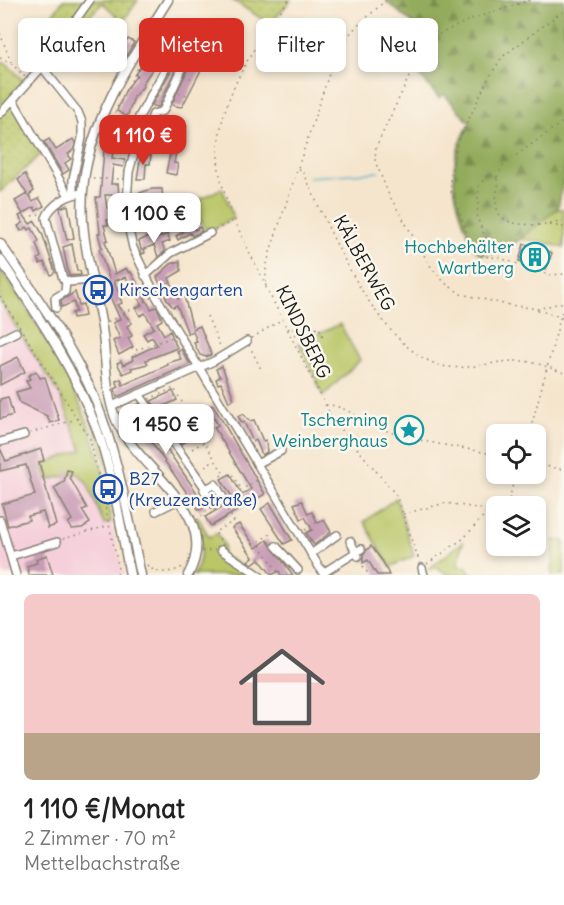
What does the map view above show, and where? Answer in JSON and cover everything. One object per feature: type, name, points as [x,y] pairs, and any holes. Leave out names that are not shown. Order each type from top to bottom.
[{"type":"main road","points":[[159,18],[168,0]]},
{"type":"main road","points":[[139,56],[106,108],[90,149],[83,194],[85,236],[91,280],[102,325],[112,406],[128,440],[178,500],[193,523],[197,555],[188,575]]},
{"type":"main road","points":[[0,243],[57,328],[94,396],[115,457],[141,575]]},
{"type":"main road","points":[[0,259],[51,336],[82,394],[106,460],[130,575]]},
{"type":"main road","points":[[124,546],[125,575]]},
{"type":"main road","points":[[181,575],[197,555]]},
{"type":"main road","points":[[137,558],[152,574]]},
{"type":"street","points":[[78,18],[90,0]]},
{"type":"street","points":[[0,114],[38,72]]},
{"type":"street","points":[[46,72],[78,112],[82,122],[82,138],[71,195]]},
{"type":"street","points":[[163,72],[140,124],[128,179],[126,217],[133,248],[156,296],[323,574],[358,552],[350,541]]},
{"type":"street","points":[[140,124],[149,124],[156,112],[163,111],[181,72]]},
{"type":"street","points":[[13,100],[71,195]]},
{"type":"street","points":[[56,308],[55,298],[65,292],[66,281],[63,279],[46,218],[49,211],[71,195],[83,194]]},
{"type":"street","points":[[126,217],[138,215]]},
{"type":"street","points":[[145,276],[171,253],[210,233]]},
{"type":"street","points":[[66,281],[91,280]]},
{"type":"street","points":[[0,340],[19,331]]},
{"type":"street","points":[[112,406],[200,367],[247,341]]},
{"type":"street","points":[[139,394],[206,489],[215,484],[224,499]]},
{"type":"street","points":[[0,442],[24,435]]},
{"type":"street","points":[[257,464],[281,450]]},
{"type":"street","points":[[156,511],[178,500]]},
{"type":"street","points":[[0,520],[16,575]]},
{"type":"street","points":[[311,554],[338,536]]},
{"type":"street","points":[[11,556],[57,542]]},
{"type":"street","points":[[276,546],[298,570]]},
{"type":"street","points":[[221,550],[259,575]]},
{"type":"path","points":[[266,287],[222,185],[218,162],[224,123],[240,73],[275,15],[289,0]]},
{"type":"path","name":"KINDSBERG","points":[[386,0],[352,31],[334,56],[266,267],[266,287],[332,418],[392,488],[423,571]]},
{"type":"path","points":[[530,0],[444,30],[431,42],[417,60],[375,153],[379,172],[405,225],[431,267],[445,283],[461,294],[476,299],[537,309],[564,318]]},
{"type":"path","points":[[564,10],[520,41],[494,68],[452,158],[451,192],[474,251],[482,256],[500,258],[550,275],[564,274]]},
{"type":"path","points":[[0,33],[11,63]]},
{"type":"path","points":[[0,58],[11,63],[30,82]]},
{"type":"path","points":[[139,58],[115,111],[120,116],[140,124]]},
{"type":"path","points":[[564,122],[504,164],[497,178],[499,183],[496,198],[499,212],[514,226],[564,221]]},
{"type":"path","name":"KÄLBERWEG","points":[[298,168],[303,171],[347,265],[370,303],[389,330],[410,347],[442,366],[456,368],[513,361],[564,373]]},
{"type":"path","points":[[497,178],[488,174],[483,178],[479,186],[477,217],[486,240],[500,258]]},
{"type":"path","points":[[84,179],[128,179]]},
{"type":"path","points":[[32,216],[49,211]]},
{"type":"path","points":[[210,233],[236,220]]},
{"type":"path","points":[[549,224],[564,227]]},
{"type":"path","points":[[0,296],[19,331],[90,439],[118,566],[117,575]]},
{"type":"path","points":[[102,325],[156,296]]},
{"type":"path","points":[[532,424],[549,368],[564,303],[537,309]]},
{"type":"path","points":[[207,316],[224,355]]},
{"type":"path","points":[[261,369],[247,341],[282,320]]},
{"type":"path","points":[[287,330],[292,327],[297,338],[319,327],[323,337]]},
{"type":"path","points":[[136,350],[180,334]]},
{"type":"path","points":[[149,399],[174,388],[194,423],[178,433]]},
{"type":"path","points":[[161,418],[184,405]]},
{"type":"path","points":[[325,405],[334,405],[364,422],[409,437],[486,453]]},
{"type":"path","points":[[24,435],[78,419]]},
{"type":"path","points":[[192,448],[204,442],[224,474],[215,479]]},
{"type":"path","points":[[204,466],[215,459]]},
{"type":"path","points":[[546,466],[564,470]]},
{"type":"path","points":[[233,475],[242,490]]},
{"type":"path","points":[[197,555],[221,550],[224,544],[215,532],[234,520],[224,499],[257,480]]},
{"type":"path","points":[[402,514],[446,503],[486,510]]},
{"type":"path","points":[[197,519],[207,510]]},
{"type":"path","points":[[423,571],[464,538],[486,513]]},
{"type":"path","points":[[299,534],[319,521]]},
{"type":"path","points":[[57,542],[109,525]]},
{"type":"path","points":[[270,534],[258,542],[280,575]]},
{"type":"path","points":[[363,566],[367,572],[372,571]]},
{"type":"shaded area","points":[[0,302],[60,395],[82,451],[43,464],[48,480],[78,473],[87,483],[104,523],[111,522],[124,575],[5,575],[0,557]]},
{"type":"green space","points":[[63,0],[138,0],[126,18],[119,18],[103,3],[87,18],[50,18]]},
{"type":"green space","points":[[232,0],[291,0],[275,18],[260,18]]},
{"type":"green space","points":[[390,0],[564,0],[564,178],[558,208],[503,253],[481,254],[474,249],[457,201],[454,186],[456,156],[470,123],[444,94],[439,98],[417,72],[438,72],[438,18],[406,18],[387,2]]},
{"type":"green space","points":[[0,61],[8,65],[26,83],[11,99],[42,153],[0,192]]},
{"type":"green space","points":[[222,188],[234,218],[207,232],[191,204]]},
{"type":"green space","points":[[556,209],[564,209],[564,248],[540,241],[519,239]]},
{"type":"green space","points":[[0,248],[61,342],[92,402],[114,466],[138,575],[121,506],[75,372],[47,323],[0,252]]},
{"type":"green space","points":[[0,268],[39,327],[86,419],[98,452],[111,522],[104,524],[87,483],[78,473],[47,480],[43,464],[82,450],[60,395],[0,302]]},
{"type":"green space","points":[[340,324],[360,360],[323,396],[299,343]]},
{"type":"green space","points":[[396,498],[414,556],[390,567],[364,522]]},
{"type":"green space","points":[[198,517],[209,537],[217,533],[224,545],[221,558],[230,559],[254,575],[193,575],[200,555],[200,540],[194,519]]},
{"type":"green space","points":[[554,540],[564,541],[564,575],[552,575]]},
{"type":"green space","points":[[463,542],[458,566],[467,567],[471,575],[448,575],[437,567],[427,570]]},
{"type":"building","points":[[128,39],[134,42],[127,55]]},
{"type":"building","points":[[139,69],[139,72],[150,72],[134,97],[127,117],[117,111],[125,91],[137,75],[135,74]]},
{"type":"building","points":[[170,72],[174,72],[159,106],[152,105]]},
{"type":"building","points":[[186,72],[200,72],[182,107],[172,104]]},
{"type":"building","points":[[114,120],[124,123],[122,129],[133,132],[130,143],[118,139],[114,146],[112,158],[125,160],[123,167],[113,165],[111,184],[118,184],[119,195],[105,195],[107,208],[118,207],[119,219],[107,220],[108,225],[104,225],[108,240],[105,241],[115,274],[126,268],[129,273],[131,272],[151,309],[156,307],[160,314],[162,320],[157,323],[164,335],[170,331],[177,348],[146,360],[148,364],[131,368],[132,370],[123,374],[117,363],[121,361],[123,365],[133,360],[132,357],[157,345],[152,337],[147,340],[143,334],[154,328],[145,313],[140,316],[136,308],[142,305],[126,277],[114,281],[122,303],[117,305],[132,323],[127,326],[132,336],[128,338],[133,347],[119,355],[113,341],[120,338],[113,323],[120,319],[107,290],[112,288],[99,249],[102,248],[98,234],[100,233],[96,197],[100,197],[104,150]]},
{"type":"building","points":[[49,139],[56,150],[73,139],[75,143],[74,149],[68,154],[71,159],[65,163],[69,170],[63,174],[44,142]]},
{"type":"building","points":[[168,141],[178,143],[174,163],[178,164],[176,175],[166,173],[170,154],[170,150],[166,150]]},
{"type":"building","points":[[141,154],[151,155],[150,164],[146,164],[145,179],[137,179]]},
{"type":"building","points":[[25,174],[34,191],[29,195],[33,202],[39,198],[44,206],[36,211],[34,207],[23,214],[15,201],[27,194],[18,180]]},
{"type":"building","points":[[152,189],[162,189],[163,200],[157,200],[157,197],[136,204],[133,195]]},
{"type":"building","points":[[176,199],[182,216],[185,214],[195,230],[200,227],[202,231],[192,236],[190,233],[178,240],[176,236],[183,232],[173,213],[170,214],[166,202]]},
{"type":"building","points":[[68,205],[74,238],[67,240],[60,208]]},
{"type":"building","points":[[156,213],[157,222],[136,229],[134,221]]},
{"type":"building","points":[[23,214],[30,224],[35,221],[42,233],[55,272],[51,275],[44,262],[40,264],[38,259],[41,257],[36,243],[39,241],[32,228],[29,230],[27,227],[21,231],[18,226],[23,223],[19,216]]},
{"type":"building","points":[[167,234],[170,241],[162,244],[165,251],[158,257],[154,245],[144,249],[145,253],[142,254],[139,241],[152,235],[154,240]]},
{"type":"building","points":[[72,244],[77,271],[80,271],[81,275],[69,276],[63,247]]},
{"type":"building","name":"Hochbehälter Wartberg","points":[[524,244],[531,246],[532,244],[552,253],[546,269],[519,261]]},
{"type":"building","points":[[180,261],[181,271],[169,278],[178,299],[184,296],[193,329],[200,326],[211,355],[206,357],[200,355],[194,343],[197,342],[193,331],[188,334],[177,305],[173,307],[167,300],[157,277],[171,264]]},
{"type":"building","points":[[75,292],[79,305],[83,304],[85,316],[73,318],[72,313],[76,312],[74,302],[62,307],[61,301]]},
{"type":"building","points":[[181,349],[190,364],[117,397],[115,389],[119,387],[116,381],[121,379],[123,385],[168,365],[167,363],[181,359],[177,351]]},
{"type":"building","points":[[18,357],[25,372],[0,385],[0,366]]},
{"type":"building","points":[[222,366],[234,399],[229,402],[221,383],[218,384],[216,379],[220,377],[216,369]]},
{"type":"building","points":[[36,371],[40,378],[45,377],[59,420],[50,423],[47,416],[20,403],[16,392],[30,388],[26,381],[30,379],[28,376]]},
{"type":"building","points":[[173,391],[177,400],[157,409],[151,401]]},
{"type":"building","points":[[8,397],[13,415],[0,419],[0,399]]},
{"type":"building","points":[[139,404],[144,412],[142,413],[206,506],[199,510],[128,409]]},
{"type":"building","points":[[213,405],[265,494],[211,526],[205,517],[234,500],[221,479],[230,474],[242,495],[251,489],[214,427],[218,425],[208,408]]},
{"type":"building","points":[[182,408],[187,416],[169,427],[164,419]]},
{"type":"building","points":[[243,414],[250,421],[254,420],[263,441],[266,440],[267,452],[262,455],[256,440],[253,442],[244,422],[242,423],[238,416]]},
{"type":"building","points":[[194,425],[199,434],[181,444],[176,436]]},
{"type":"building","points":[[0,448],[6,461],[41,449],[44,461],[39,462],[56,525],[48,528],[43,512],[28,516],[29,520],[8,526],[2,504],[35,495],[26,465],[0,471]]},
{"type":"building","points":[[67,470],[72,471],[70,478],[87,508],[82,510],[90,523],[82,528],[72,529],[68,523],[72,520],[54,488],[64,482]]},
{"type":"building","points":[[302,501],[308,514],[312,512],[318,523],[324,520],[331,532],[314,545],[306,533],[312,530],[305,517],[301,519],[294,504]]},
{"type":"building","points":[[270,503],[292,540],[284,544],[261,509]]},
{"type":"building","points":[[239,524],[256,548],[267,540],[293,575],[281,575],[279,571],[272,575],[259,559],[252,564],[248,561],[253,557],[232,528]]},
{"type":"building","points":[[371,546],[389,575],[377,575],[368,560],[363,563],[363,554]]},
{"type":"building","points":[[47,555],[53,575],[29,575],[27,566],[37,563],[36,559]]},
{"type":"waterway","points":[[309,177],[379,172]]},
{"type":"place","name":"Hochbehälter Wartberg","points":[[535,257]]},
{"type":"place","name":"Kirschengarten","points":[[98,290]]},
{"type":"place","name":"Tscherning Weinberghaus","points":[[409,430]]},
{"type":"place","name":"B27 (Kreuzenstraße)","points":[[108,489]]}]
